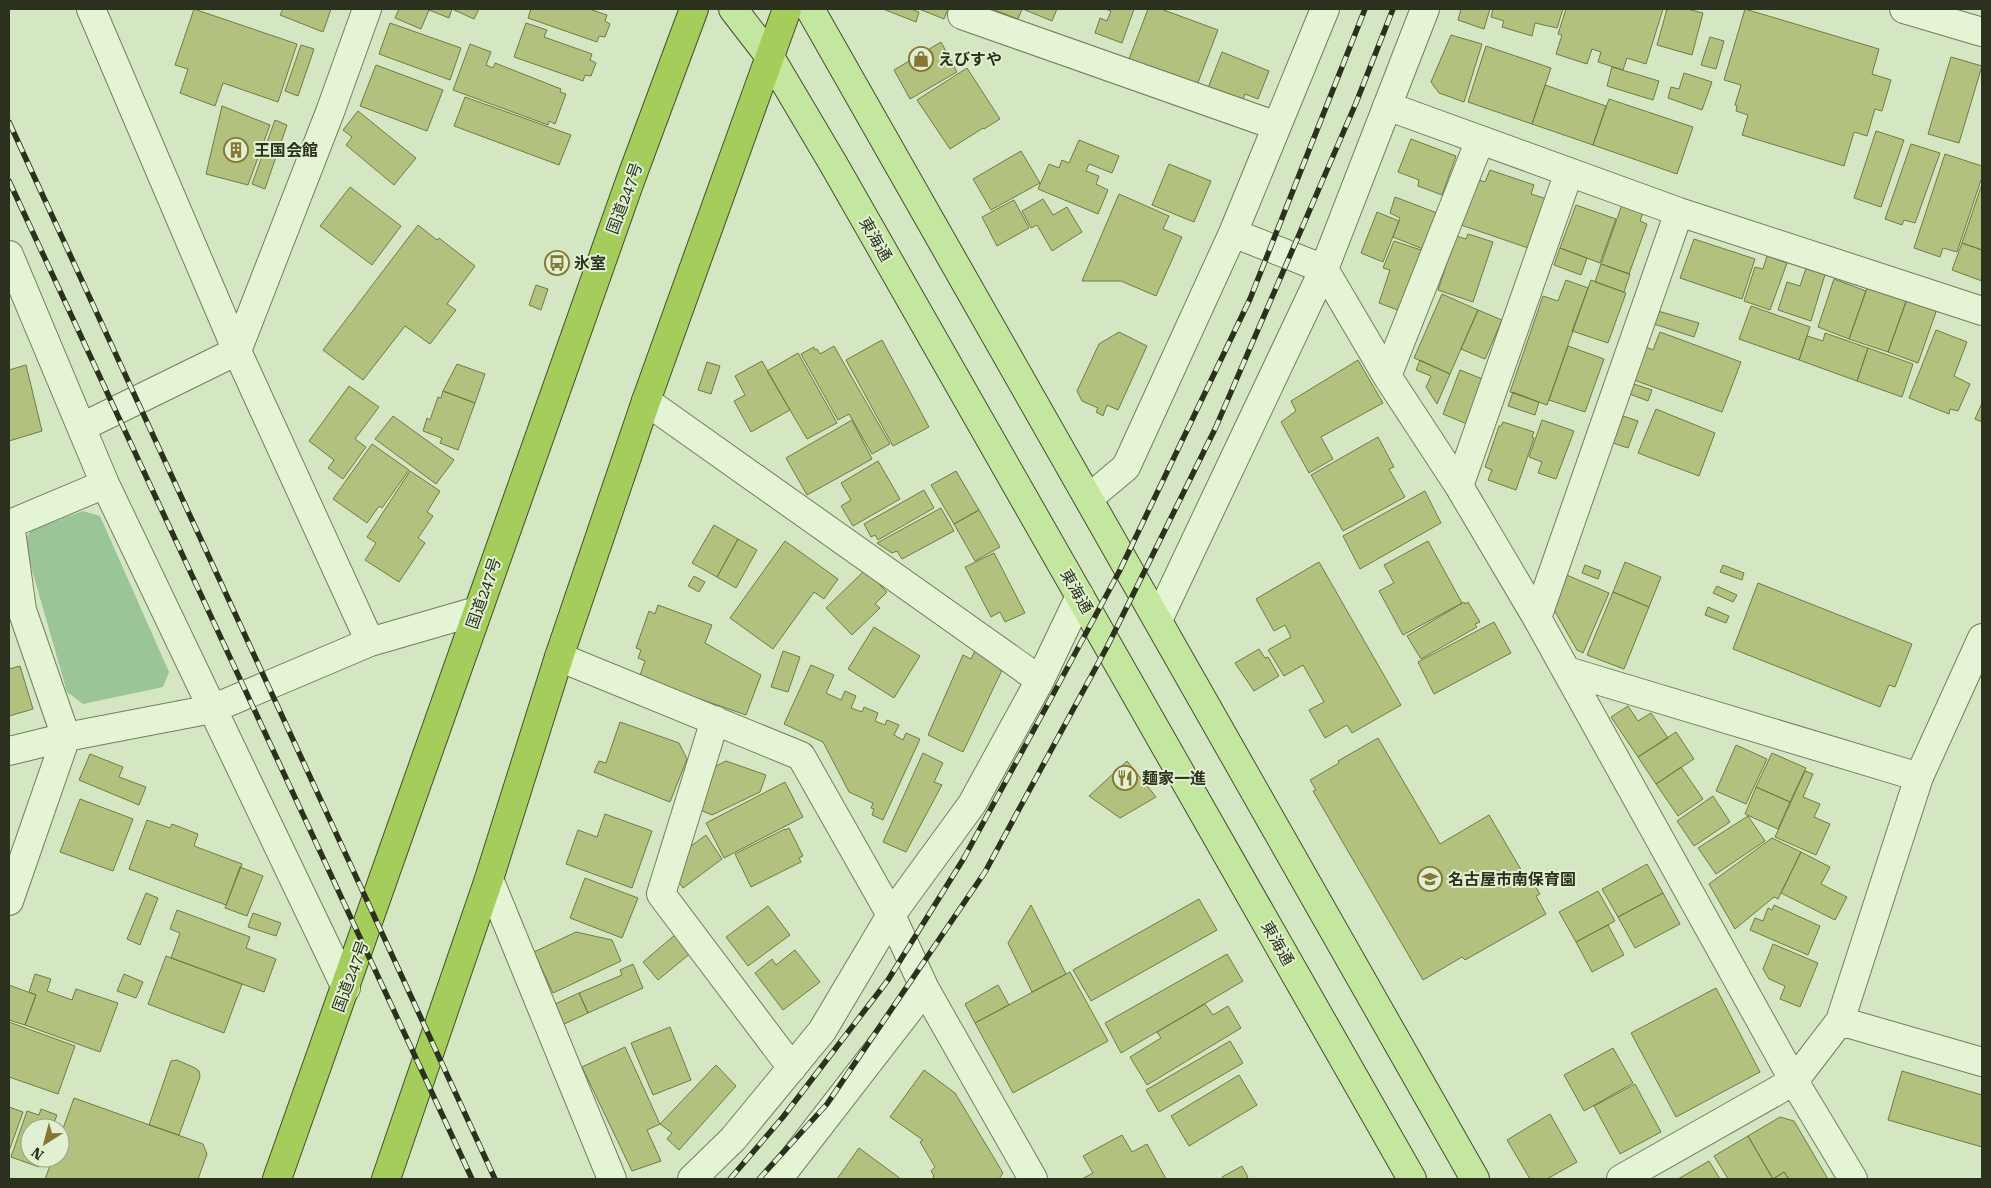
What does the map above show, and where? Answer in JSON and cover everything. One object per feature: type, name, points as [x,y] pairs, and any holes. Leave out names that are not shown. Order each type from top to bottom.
[{"type":"highway","name":"国道247号","points":[[277,1179],[346,988],[477,611],[626,193],[694,9]]},
{"type":"highway","points":[[386,1179],[489,879],[559,657],[646,401],[787,9]]},
{"type":"main road","name":"東海通","points":[[733,9],[770,57],[839,173],[1412,1179]]},
{"type":"main road","points":[[810,9],[1475,1179]]},
{"type":"street","points":[[91,9],[237,351],[370,642]]},
{"type":"street","points":[[82,427],[237,351],[330,112],[367,9]]},
{"type":"street","points":[[964,9],[962,15],[1277,126]]},
{"type":"street","points":[[1089,498],[1126,467],[1233,233],[1325,9]]},
{"type":"street","points":[[1158,620],[1324,269],[1425,9]]},
{"type":"street","points":[[1904,9],[1982,32]]},
{"type":"street","points":[[1387,106],[1679,212],[1982,311]]},
{"type":"street","points":[[1387,376],[1480,140]]},
{"type":"street","points":[[1459,486],[1570,172]]},
{"type":"street","points":[[1537,618],[1679,212]]},
{"type":"street","points":[[1233,233],[1324,269],[1387,376],[1459,486],[1537,618],[1794,1081],[1853,1179]]},
{"type":"street","points":[[9,255],[105,484],[346,988]]},
{"type":"street","points":[[646,401],[1040,680]]},
{"type":"street","points":[[9,901],[66,737],[16,612],[10,524],[105,484]]},
{"type":"street","points":[[692,1179],[733,1139],[822,1031],[891,915],[972,804],[1040,680],[1080,596]]},
{"type":"street","points":[[9,751],[66,737],[212,709],[370,642],[477,611]]},
{"type":"street","points":[[1621,1179],[1794,1081],[1840,1021],[1919,777],[1982,638]]},
{"type":"street","points":[[559,657],[801,756],[891,915],[925,989],[1033,1179]]},
{"type":"street","points":[[1567,671],[1919,777]]},
{"type":"street","points":[[715,720],[661,894],[792,1068]]},
{"type":"street","points":[[489,879],[612,1179]]},
{"type":"street","points":[[778,1179],[925,989]]},
{"type":"street","points":[[1840,1021],[1982,1062]]},
{"type":"green space","points":[[83,511],[100,516],[169,672],[163,687],[83,704],[67,692],[24,542],[31,530]]},
{"type":"building","points":[[194,9],[297,44],[278,102],[223,83],[215,106],[180,93],[188,69],[175,65]]},
{"type":"building","points":[[283,9],[331,9],[323,32],[280,15]]},
{"type":"building","points":[[399,9],[452,9],[449,18],[429,10],[421,29],[395,18]]},
{"type":"building","points":[[452,9],[479,9],[474,19]]},
{"type":"building","points":[[531,9],[589,9],[607,15],[605,21],[610,24],[605,37],[599,36],[597,42],[528,18]]},
{"type":"building","points":[[883,9],[911,9],[919,12],[916,22]]},
{"type":"building","points":[[919,9],[948,9],[944,19]]},
{"type":"building","points":[[992,9],[1022,9],[1018,19]]},
{"type":"building","points":[[1025,9],[1057,9],[1052,21]]},
{"type":"building","points":[[1105,9],[1134,9],[1122,43],[1095,33],[1100,18],[1107,21],[1111,11]]},
{"type":"building","points":[[1148,9],[1161,9],[1218,30],[1197,85],[1129,59]]},
{"type":"building","points":[[1461,9],[1490,9],[1484,29],[1458,20]]},
{"type":"building","points":[[1493,9],[1563,9],[1557,28],[1535,23],[1532,36],[1502,27],[1504,21],[1491,17]]},
{"type":"building","points":[[1566,9],[1663,9],[1646,64],[1627,58],[1623,70],[1598,62],[1601,52],[1592,49],[1587,64],[1556,54],[1562,35],[1558,34]]},
{"type":"building","points":[[1667,9],[1687,9],[1703,13],[1692,55],[1657,45]]},
{"type":"building","points":[[1745,9],[1879,49],[1872,74],[1891,80],[1882,111],[1875,109],[1867,136],[1854,132],[1844,166],[1742,135],[1748,115],[1736,111],[1737,106],[1735,105],[1741,85],[1724,80]]},
{"type":"building","points":[[390,23],[461,48],[450,80],[379,54]]},
{"type":"building","points":[[526,23],[547,30],[544,37],[592,54],[590,60],[596,63],[591,76],[585,75],[583,81],[514,57]]},
{"type":"building","points":[[1451,35],[1482,44],[1464,102],[1439,93],[1431,82]]},
{"type":"building","points":[[1710,37],[1724,41],[1716,69],[1701,65]]},
{"type":"building","points":[[941,42],[957,72],[910,99],[894,70]]},
{"type":"building","points":[[470,44],[491,52],[486,65],[493,68],[495,63],[561,89],[560,92],[566,94],[555,124],[549,121],[548,125],[453,90]]},
{"type":"building","points":[[301,45],[314,49],[298,96],[285,91]]},
{"type":"building","points":[[1486,46],[1551,68],[1532,124],[1468,102]]},
{"type":"building","points":[[1222,52],[1269,71],[1258,99],[1245,94],[1242,102],[1208,88]]},
{"type":"building","points":[[1951,57],[1982,66],[1959,143],[1928,134]]},
{"type":"building","points":[[376,65],[443,90],[427,131],[360,106]]},
{"type":"building","points":[[1612,67],[1659,81],[1653,100],[1607,86]]},
{"type":"building","points":[[967,68],[1000,119],[950,149],[917,100]]},
{"type":"building","points":[[1684,73],[1712,82],[1702,110],[1668,98],[1671,87],[1679,89]]},
{"type":"building","points":[[1545,85],[1606,106],[1593,145],[1532,124]]},
{"type":"building","points":[[465,97],[571,135],[559,165],[454,126]]},
{"type":"building","points":[[1609,99],[1693,127],[1677,174],[1593,145]]},
{"type":"building","name":"王国会館","points":[[222,106],[270,125],[248,185],[206,174]]},
{"type":"building","points":[[358,111],[416,158],[394,185],[346,145],[352,137],[343,130]]},
{"type":"building","points":[[275,120],[287,125],[265,189],[252,184]]},
{"type":"building","points":[[1876,131],[1904,140],[1881,207],[1854,198]]},
{"type":"building","points":[[1411,139],[1456,156],[1442,195],[1418,186],[1419,180],[1398,172]]},
{"type":"building","points":[[1079,140],[1119,156],[1112,173],[1089,164],[1086,171],[1099,176],[1096,184],[1108,190],[1098,214],[1038,189],[1049,164],[1059,168],[1062,160],[1069,163]]},
{"type":"building","points":[[1911,144],[1940,153],[1915,223],[1904,220],[1902,225],[1885,219]]},
{"type":"building","points":[[1021,151],[1040,183],[991,210],[973,179]]},
{"type":"building","points":[[1945,154],[1982,166],[1982,177],[1957,252],[1943,248],[1940,257],[1914,248]]},
{"type":"building","points":[[1169,164],[1211,181],[1194,222],[1152,205]]},
{"type":"building","points":[[1490,170],[1534,185],[1531,194],[1547,199],[1531,249],[1461,225],[1476,179],[1485,182]]},
{"type":"building","points":[[1982,184],[1982,250],[1962,243]]},
{"type":"building","points":[[350,187],[401,226],[372,265],[320,226]]},
{"type":"building","points":[[1119,194],[1169,216],[1163,229],[1182,237],[1156,296],[1121,281],[1082,281]]},
{"type":"building","points":[[1625,196],[1646,204],[1640,221],[1647,224],[1629,274],[1601,264]]},
{"type":"building","points":[[1395,197],[1437,213],[1423,249],[1393,237],[1400,218],[1390,213]]},
{"type":"building","points":[[1043,199],[1053,215],[1067,207],[1082,232],[1052,251],[1037,225],[1031,228],[1022,211]]},
{"type":"building","points":[[1014,200],[1029,228],[997,246],[982,217]]},
{"type":"building","points":[[1576,205],[1616,219],[1600,263],[1560,248]]},
{"type":"building","points":[[1377,212],[1399,221],[1383,262],[1361,253]]},
{"type":"building","points":[[418,225],[437,240],[439,238],[475,266],[447,304],[456,310],[430,344],[405,326],[363,380],[323,350]]},
{"type":"building","points":[[1468,234],[1493,242],[1473,302],[1438,290],[1456,236],[1466,239]]},
{"type":"building","points":[[1694,239],[1755,259],[1742,299],[1680,278]]},
{"type":"building","points":[[1394,241],[1424,251],[1403,312],[1379,303],[1390,270],[1383,268]]},
{"type":"building","points":[[1962,243],[1982,250],[1982,281],[1952,270]]},
{"type":"building","points":[[1560,248],[1587,258],[1581,275],[1554,265]]},
{"type":"building","points":[[1767,256],[1787,263],[1770,310],[1744,301],[1755,267],[1763,269]]},
{"type":"building","points":[[1808,262],[1827,268],[1811,321],[1778,310],[1787,282],[1800,286]]},
{"type":"building","points":[[1601,264],[1630,274],[1624,292],[1595,282]]},
{"type":"building","points":[[1834,279],[1866,291],[1849,339],[1818,327]]},
{"type":"building","points":[[1566,280],[1588,288],[1547,405],[1510,392],[1543,296],[1558,301]]},
{"type":"building","points":[[1591,280],[1626,293],[1608,343],[1572,331]]},
{"type":"building","points":[[536,285],[548,289],[541,310],[529,305]]},
{"type":"building","points":[[1868,285],[1907,299],[1888,352],[1849,339]]},
{"type":"building","points":[[1442,294],[1478,310],[1450,374],[1414,358]]},
{"type":"building","points":[[1907,299],[1937,309],[1918,363],[1888,352]]},
{"type":"building","points":[[1751,306],[1810,327],[1799,360],[1739,339]]},
{"type":"building","points":[[1478,310],[1502,320],[1485,359],[1461,349]]},
{"type":"building","points":[[1658,311],[1699,323],[1694,337],[1654,324]]},
{"type":"building","points":[[1936,330],[1967,342],[1954,376],[1970,384],[1958,411],[1950,409],[1949,414],[1909,398]]},
{"type":"building","points":[[1119,332],[1147,346],[1118,410],[1107,405],[1103,416],[1096,412],[1098,408],[1082,401],[1077,391],[1099,344]]},
{"type":"building","points":[[1660,332],[1741,362],[1722,412],[1634,380],[1646,347],[1653,350]]},
{"type":"building","points":[[1825,333],[1868,348],[1857,381],[1799,360],[1807,336],[1823,341]]},
{"type":"building","points":[[882,340],[929,427],[893,446],[846,360]]},
{"type":"building","points":[[834,346],[890,444],[872,454],[849,414],[838,420],[801,354],[814,347],[820,354]]},
{"type":"building","points":[[1568,346],[1604,359],[1585,412],[1549,400]]},
{"type":"building","points":[[1868,348],[1913,364],[1902,397],[1857,381]]},
{"type":"building","points":[[798,353],[837,423],[807,439],[767,371]]},
{"type":"building","points":[[1358,360],[1383,403],[1321,437],[1333,459],[1309,473],[1281,422],[1296,411],[1291,401]]},
{"type":"building","points":[[1420,360],[1450,374],[1437,404],[1426,387],[1431,376],[1416,370]]},
{"type":"building","points":[[762,361],[790,410],[751,432],[734,401],[745,395],[735,376]]},
{"type":"building","points":[[707,362],[720,366],[711,394],[698,390]]},
{"type":"building","points":[[457,364],[485,374],[475,403],[443,391]]},
{"type":"building","points":[[26,365],[42,431],[9,441],[9,370]]},
{"type":"building","points":[[1460,370],[1490,382],[1474,427],[1443,414]]},
{"type":"building","points":[[1631,383],[1652,390],[1648,401],[1627,393]]},
{"type":"building","points":[[349,386],[379,407],[355,439],[366,447],[343,479],[328,468],[334,460],[309,441]]},
{"type":"building","points":[[443,391],[475,403],[458,450],[440,443],[442,438],[423,431],[427,418],[430,420],[438,397],[441,398]]},
{"type":"building","points":[[1513,392],[1539,402],[1535,415],[1508,406]]},
{"type":"building","points":[[1982,403],[1982,422],[1975,419]]},
{"type":"building","points":[[1656,409],[1715,433],[1699,476],[1638,453]]},
{"type":"building","points":[[393,416],[454,460],[436,484],[375,439]]},
{"type":"building","points":[[1623,416],[1638,421],[1628,448],[1613,443]]},
{"type":"building","points":[[852,420],[872,459],[807,495],[786,458]]},
{"type":"building","points":[[1542,420],[1574,431],[1556,479],[1538,473],[1542,462],[1529,457]]},
{"type":"building","points":[[1503,422],[1534,432],[1532,437],[1534,438],[1516,490],[1488,480],[1492,470],[1485,467],[1499,426]]},
{"type":"building","points":[[1378,437],[1394,467],[1389,469],[1405,497],[1343,531],[1311,475]]},
{"type":"building","points":[[372,444],[409,470],[382,508],[379,506],[367,523],[333,499]]},
{"type":"building","points":[[878,461],[900,499],[853,526],[841,506],[851,500],[841,483]]},
{"type":"building","points":[[410,471],[440,491],[427,512],[433,516],[418,538],[425,543],[399,582],[365,560],[376,543],[367,537]]},
{"type":"building","points":[[956,471],[979,510],[954,524],[931,485]]},
{"type":"building","points":[[924,490],[934,508],[878,540],[875,535],[871,537],[864,524]]},
{"type":"building","points":[[1425,491],[1441,523],[1360,569],[1343,536]]},
{"type":"building","points":[[941,508],[954,531],[902,559],[897,551],[892,553],[877,543]]},
{"type":"building","points":[[979,510],[1000,547],[975,561],[954,524]]},
{"type":"building","points":[[714,525],[738,539],[717,577],[692,563]]},
{"type":"building","points":[[738,539],[757,550],[736,588],[717,577]]},
{"type":"building","points":[[785,541],[838,579],[824,599],[814,592],[773,649],[730,618]]},
{"type":"building","points":[[1428,541],[1462,603],[1403,635],[1379,591],[1394,583],[1384,565]]},
{"type":"building","points":[[994,553],[1025,613],[1005,622],[1000,612],[991,617],[965,567]]},
{"type":"building","points":[[1319,562],[1401,705],[1352,733],[1347,725],[1325,738],[1309,710],[1324,702],[1303,665],[1284,676],[1268,650],[1291,637],[1285,625],[1274,631],[1256,599]]},
{"type":"building","points":[[1625,562],[1661,577],[1649,607],[1613,592]]},
{"type":"building","points":[[1585,565],[1601,571],[1598,579],[1582,573]]},
{"type":"building","points":[[1723,565],[1744,573],[1742,580],[1720,572]]},
{"type":"building","points":[[865,570],[887,592],[875,604],[880,608],[852,635],[826,608]]},
{"type":"building","points":[[1562,573],[1609,593],[1583,653],[1577,650],[1550,603]]},
{"type":"building","points":[[694,576],[705,582],[699,592],[688,586]]},
{"type":"building","points":[[1758,583],[1912,644],[1895,687],[1889,685],[1880,707],[1733,649]]},
{"type":"building","points":[[1717,586],[1737,595],[1733,602],[1713,593]]},
{"type":"building","points":[[1613,592],[1649,607],[1624,669],[1587,655]]},
{"type":"building","points":[[1464,602],[1465,604],[1468,602],[1480,622],[1475,624],[1477,627],[1421,659],[1407,636]]},
{"type":"building","points":[[658,605],[712,625],[705,643],[761,675],[746,715],[639,678],[645,661],[638,658],[641,650],[636,648],[649,611],[655,614]]},
{"type":"building","points":[[1708,607],[1729,616],[1726,623],[1705,615]]},
{"type":"building","points":[[1494,622],[1511,653],[1434,694],[1418,662]]},
{"type":"building","points":[[874,627],[920,656],[894,698],[848,669]]},
{"type":"building","points":[[977,646],[1004,666],[963,752],[928,735],[963,655],[971,659]]},
{"type":"building","points":[[1259,649],[1265,658],[1268,657],[1279,676],[1254,691],[1235,663]]},
{"type":"building","points":[[783,651],[800,657],[788,692],[771,687]]},
{"type":"building","points":[[811,665],[834,675],[826,693],[841,700],[845,691],[856,696],[851,708],[862,712],[864,707],[878,713],[875,721],[885,725],[887,720],[899,725],[894,735],[903,740],[906,733],[920,739],[883,820],[872,815],[874,809],[871,808],[873,803],[849,792],[823,742],[784,724]]},
{"type":"building","points":[[20,666],[33,709],[9,716],[9,669]]},
{"type":"building","points":[[1628,706],[1638,721],[1651,713],[1668,738],[1638,757],[1611,717]]},
{"type":"building","points":[[620,722],[679,743],[687,759],[670,802],[594,772],[599,761],[606,763]]},
{"type":"building","points":[[1676,732],[1694,759],[1656,784],[1638,757]]},
{"type":"building","points":[[1378,738],[1440,844],[1489,815],[1523,873],[1526,871],[1540,894],[1536,896],[1546,914],[1465,960],[1462,957],[1423,980],[1313,791],[1316,790],[1310,780]]},
{"type":"building","points":[[1736,745],[1767,759],[1746,804],[1716,791]]},
{"type":"building","points":[[923,753],[943,763],[934,782],[942,785],[906,852],[883,842]]},
{"type":"building","points":[[1772,753],[1806,768],[1790,802],[1756,787]]},
{"type":"building","points":[[90,754],[123,767],[119,777],[146,787],[139,805],[79,780]]},
{"type":"building","points":[[726,761],[766,775],[760,792],[712,815],[700,810],[714,767]]},
{"type":"building","name":"麺家一進","points":[[1127,761],[1156,797],[1120,818],[1089,796]]},
{"type":"building","points":[[1681,767],[1703,799],[1678,816],[1656,784]]},
{"type":"building","points":[[1805,771],[1813,774],[1803,797],[1820,804],[1814,817],[1830,824],[1816,855],[1775,837]]},
{"type":"building","points":[[785,782],[803,817],[724,858],[706,823]]},
{"type":"building","points":[[1756,787],[1790,802],[1778,829],[1745,814]]},
{"type":"building","points":[[1713,796],[1730,822],[1694,846],[1677,821]]},
{"type":"building","points":[[80,799],[133,819],[113,871],[60,852]]},
{"type":"building","points":[[605,814],[652,831],[632,888],[566,864],[578,830],[597,837]]},
{"type":"building","points":[[1748,816],[1765,841],[1716,874],[1698,848]]},
{"type":"building","points":[[147,820],[170,828],[172,824],[198,834],[194,846],[242,864],[226,905],[129,869]]},
{"type":"building","points":[[789,828],[803,856],[799,858],[801,862],[751,887],[735,854]]},
{"type":"building","points":[[706,835],[722,859],[683,888],[675,877],[683,852]]},
{"type":"building","points":[[1772,838],[1801,852],[1778,899],[1774,897],[1735,929],[1709,884]]},
{"type":"building","points":[[1801,852],[1830,867],[1821,884],[1847,897],[1835,920],[1781,893]]},
{"type":"building","points":[[1647,864],[1663,893],[1618,917],[1602,889]]},
{"type":"building","points":[[240,867],[263,876],[247,916],[225,908]]},
{"type":"building","points":[[585,878],[638,898],[622,938],[570,918]]},
{"type":"building","points":[[1598,891],[1615,921],[1576,942],[1559,912]]},
{"type":"building","points":[[146,893],[158,898],[140,945],[127,939]]},
{"type":"building","points":[[1663,893],[1680,924],[1635,948],[1618,917]]},
{"type":"building","points":[[1199,899],[1217,930],[1091,1001],[1073,970]]},
{"type":"building","points":[[1031,905],[1066,974],[1032,992],[1008,943]]},
{"type":"building","points":[[1774,905],[1820,926],[1808,955],[1750,930],[1755,918],[1763,921],[1768,908],[1772,910]]},
{"type":"building","points":[[768,906],[790,935],[748,966],[726,937]]},
{"type":"building","points":[[177,910],[250,937],[246,948],[276,959],[264,992],[171,958],[180,933],[170,929]]},
{"type":"building","points":[[253,913],[281,923],[276,936],[248,927]]},
{"type":"building","points":[[1608,925],[1624,955],[1592,972],[1576,942]]},
{"type":"building","points":[[682,929],[698,947],[658,980],[643,962]]},
{"type":"building","points":[[576,932],[612,940],[621,961],[553,993],[534,952]]},
{"type":"building","points":[[1773,944],[1818,963],[1800,1007],[1780,999],[1785,986],[1769,979],[1763,969]]},
{"type":"building","points":[[795,950],[820,982],[783,1010],[755,973],[772,959],[776,965]]},
{"type":"building","points":[[1227,954],[1243,981],[1121,1053],[1105,1023]]},
{"type":"building","points":[[166,956],[242,984],[224,1033],[148,1004]]},
{"type":"building","points":[[633,964],[643,988],[588,1013],[579,993],[622,975],[620,970]]},
{"type":"building","points":[[1070,972],[1108,1041],[1013,1093],[975,1023]]},
{"type":"building","points":[[35,974],[51,979],[47,991],[72,1000],[76,989],[118,1003],[100,1052],[25,1025],[36,995],[29,992]]},
{"type":"building","points":[[124,974],[143,982],[136,998],[117,991]]},
{"type":"building","points":[[9,985],[36,995],[25,1025],[9,1020]]},
{"type":"building","points":[[998,985],[1009,1005],[975,1023],[965,1004]]},
{"type":"building","points":[[1716,988],[1760,1072],[1676,1117],[1631,1033]]},
{"type":"building","points":[[579,993],[588,1013],[562,1025],[553,1005]]},
{"type":"building","points":[[1205,1004],[1213,1015],[1228,1006],[1241,1028],[1147,1085],[1130,1057],[1161,1038],[1157,1032]]},
{"type":"building","points":[[9,1022],[75,1046],[58,1094],[9,1077]]},
{"type":"building","points":[[670,1027],[691,1080],[653,1095],[631,1043]]},
{"type":"building","points":[[1230,1041],[1243,1063],[1159,1112],[1146,1090]]},
{"type":"building","points":[[625,1047],[660,1124],[647,1130],[661,1161],[632,1171],[582,1067]]},
{"type":"building","points":[[1613,1048],[1633,1083],[1584,1111],[1564,1075]]},
{"type":"building","points":[[177,1060],[195,1068],[199,1071],[200,1077],[179,1135],[149,1125],[171,1061]]},
{"type":"building","points":[[716,1065],[736,1086],[679,1150],[667,1139],[672,1133],[660,1124]]},
{"type":"building","points":[[924,1070],[955,1093],[1003,1173],[999,1179],[932,1179],[934,1176],[931,1171],[935,1167],[920,1142],[923,1140],[890,1117]]},
{"type":"building","points":[[1902,1071],[1982,1095],[1982,1147],[1888,1120]]},
{"type":"building","points":[[1239,1075],[1257,1105],[1189,1146],[1171,1116]]},
{"type":"building","points":[[1635,1084],[1661,1132],[1620,1154],[1594,1106]]},
{"type":"building","points":[[74,1098],[203,1144],[207,1154],[198,1179],[45,1179],[49,1168],[70,1168],[70,1118],[67,1118]]},
{"type":"building","points":[[9,1107],[23,1112],[9,1151]]},
{"type":"building","points":[[41,1109],[57,1115],[56,1118],[25,1118],[27,1111],[39,1115]]},
{"type":"building","points":[[1550,1114],[1577,1162],[1547,1179],[1530,1179],[1507,1140]]},
{"type":"building","points":[[1780,1117],[1794,1121],[1828,1179],[1789,1179],[1784,1172],[1773,1179],[1748,1136]]},
{"type":"building","points":[[20,1131],[20,1160],[11,1157]]},
{"type":"building","points":[[1122,1135],[1132,1152],[1147,1144],[1166,1179],[1082,1179],[1093,1173],[1083,1156]]},
{"type":"building","points":[[1748,1136],[1773,1179],[1728,1179],[1714,1156]]},
{"type":"building","points":[[859,1148],[901,1179],[837,1179]]},
{"type":"building","points":[[1709,1161],[1720,1179],[1678,1179]]},
{"type":"building","points":[[1242,1166],[1248,1177],[1245,1179],[1223,1179],[1222,1177]]},
{"type":"building","points":[[1784,1172],[1789,1179],[1773,1179]]},
{"type":"railway","points":[[730,1179],[783,1117],[888,980],[964,858],[1050,700],[1120,570],[1250,299],[1365,9]]},
{"type":"railway","points":[[759,1179],[827,1104],[985,872],[1107,647],[1215,429],[1356,103],[1393,9]]},
{"type":"railway","points":[[9,122],[495,1179]]},
{"type":"railway","points":[[9,181],[472,1179]]},
{"type":"place","name":"えびすや","points":[[921,59]]},
{"type":"place","name":"王国会館","points":[[236,150]]},
{"type":"place","name":"氷室","points":[[557,263]]},
{"type":"place","name":"麺家一進","points":[[1125,778]]},
{"type":"place","name":"名古屋市南保育園","points":[[1430,879]]}]
